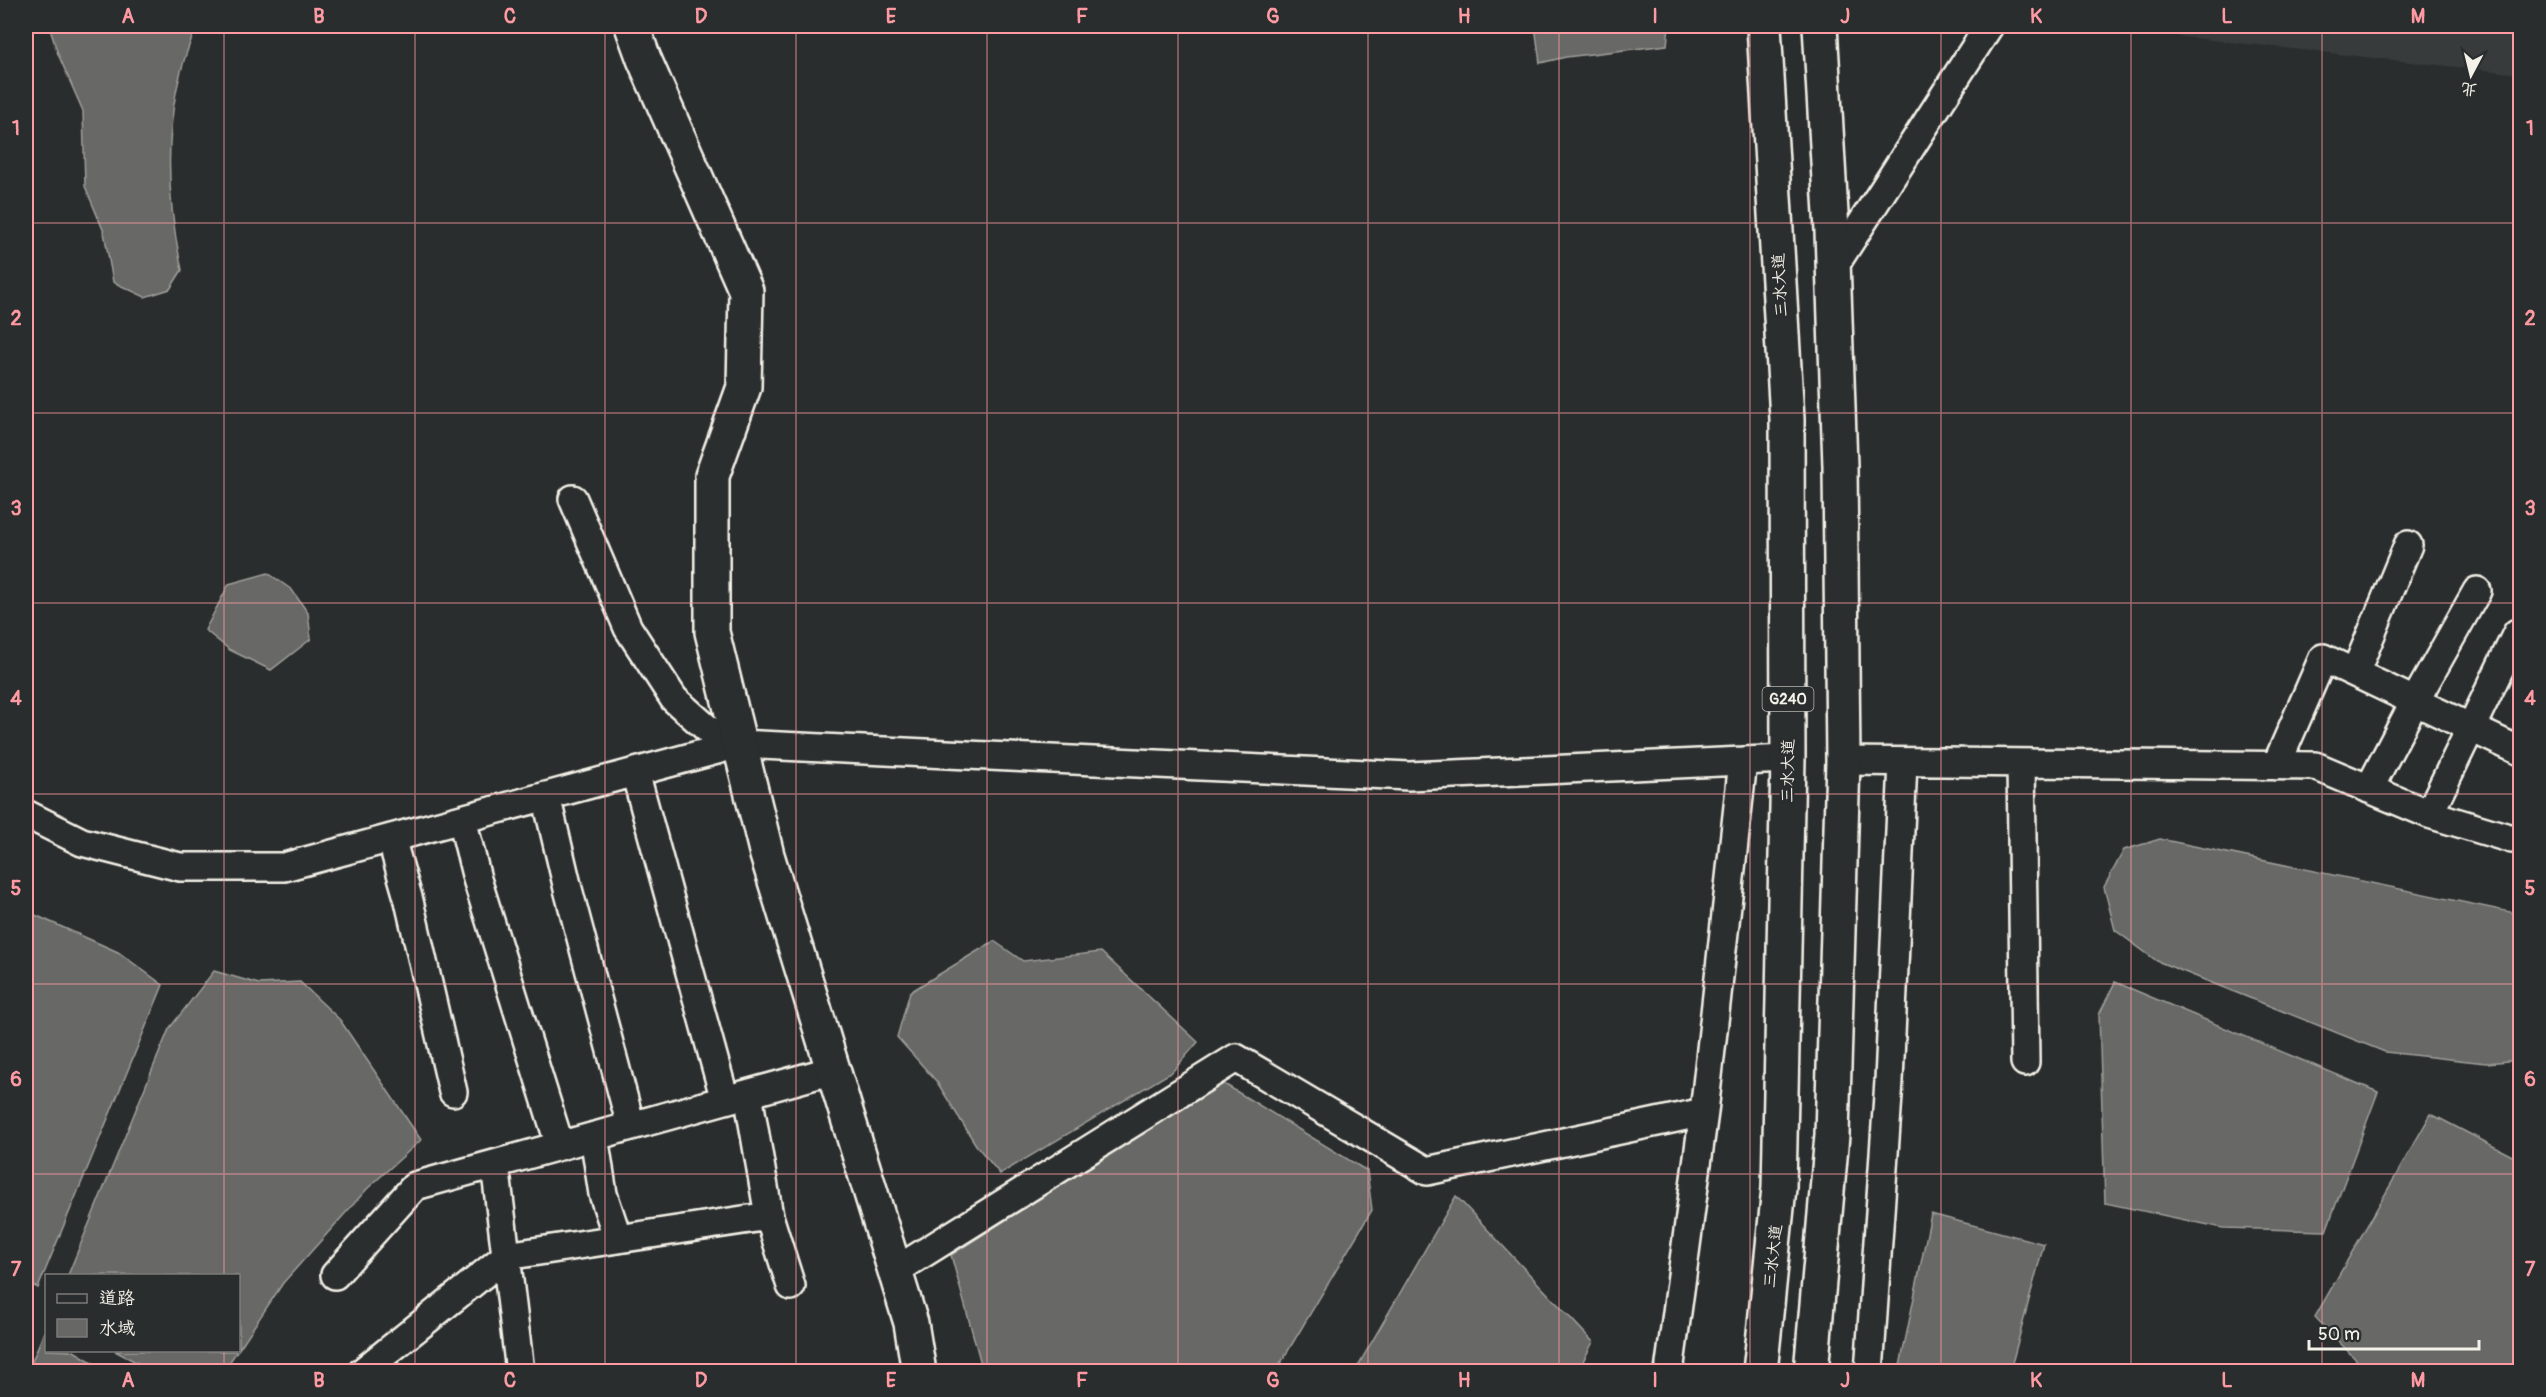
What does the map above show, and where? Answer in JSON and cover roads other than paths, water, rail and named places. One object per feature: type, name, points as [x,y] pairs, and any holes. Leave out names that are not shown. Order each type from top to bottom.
[{"type":"main road","points":[[632,26],[644,59],[746,291],[744,387],[712,476],[712,632],[734,745],[911,1323],[919,1371]]},
{"type":"main road","name":"三水大道","points":[[1760,1371],[1779,1188],[1788,759],[1787,419],[1764,26]]},
{"type":"main road","points":[[1811,1371],[1832,1135],[1842,761],[1840,466],[1833,268],[1820,26]]},
{"type":"street","points":[[1833,268],[1989,26]]},
{"type":"street","points":[[573,498],[628,628],[674,699],[734,745]]},
{"type":"street","points":[[2355,673],[2408,545]]},
{"type":"street","points":[[2369,789],[2477,591]]},
{"type":"street","points":[[2429,814],[2517,633]]},
{"type":"street","points":[[2276,766],[2323,658],[2520,752]]},
{"type":"street","points":[[26,814],[82,842],[180,867],[284,867],[734,745],[1409,776],[1788,759]]},
{"type":"street","points":[[1669,1371],[1704,1112],[1743,760]]},
{"type":"street","points":[[1842,761],[2315,766],[2429,814],[2518,833]]},
{"type":"street","points":[[1869,1371],[1889,1081],[1903,762]]},
{"type":"street","points":[[2022,763],[2025,1062]]},
{"type":"street","points":[[635,772],[737,1097],[769,1216],[791,1286]]},
{"type":"street","points":[[546,796],[568,889],[631,1126]]},
{"type":"street","points":[[462,819],[477,879],[560,1146]]},
{"type":"street","points":[[390,838],[409,901],[453,1092]]},
{"type":"street","points":[[895,1271],[1236,1058],[1428,1171],[1704,1112]]},
{"type":"street","points":[[335,1275],[416,1186],[833,1070]]},
{"type":"street","points":[[594,1137],[603,1194],[618,1239]]},
{"type":"street","points":[[495,1164],[520,1371]]},
{"type":"street","points":[[362,1371],[506,1256],[769,1216]]},
{"type":"water","points":[[49,26],[197,26],[177,85],[172,116],[170,177],[172,208],[182,270],[170,289],[145,297],[113,282],[104,232],[85,186],[83,111],[58,54]]},
{"type":"water","points":[[1535,26],[1669,26],[1667,45],[1566,57],[1540,63]]},
{"type":"water","points":[[268,573],[292,590],[308,613],[311,639],[271,670],[230,650],[205,630],[229,584]]},
{"type":"water","points":[[2160,839],[2520,914],[2520,1060],[2486,1063],[2385,1052],[2157,961],[2115,930],[2104,887],[2124,850]]},
{"type":"water","points":[[26,911],[118,952],[163,985],[38,1288],[26,1282]]},
{"type":"water","points":[[994,941],[1023,961],[1101,952],[1198,1042],[1172,1072],[1000,1174],[976,1145],[937,1082],[897,1037],[910,992]]},
{"type":"water","points":[[214,971],[259,984],[300,982],[340,1020],[421,1140],[367,1189],[283,1283],[240,1348],[240,1274],[68,1274],[169,1029]]},
{"type":"water","points":[[2115,982],[2378,1092],[2326,1231],[2223,1228],[2105,1203],[2099,1015]]},
{"type":"water","points":[[1221,1082],[1367,1171],[1372,1210],[1276,1371],[983,1371],[951,1255]]},
{"type":"water","points":[[2431,1114],[2520,1160],[2520,1371],[2367,1371],[2315,1317]]},
{"type":"water","points":[[1456,1196],[1593,1342],[1578,1371],[1355,1371]]},
{"type":"water","points":[[1931,1214],[2044,1244],[2010,1371],[1899,1371]]},
{"type":"water","points":[[44,1332],[45,1352],[76,1352],[107,1371],[28,1371]]},
{"type":"water","points":[[117,1352],[236,1352],[223,1372],[153,1371]]}]
